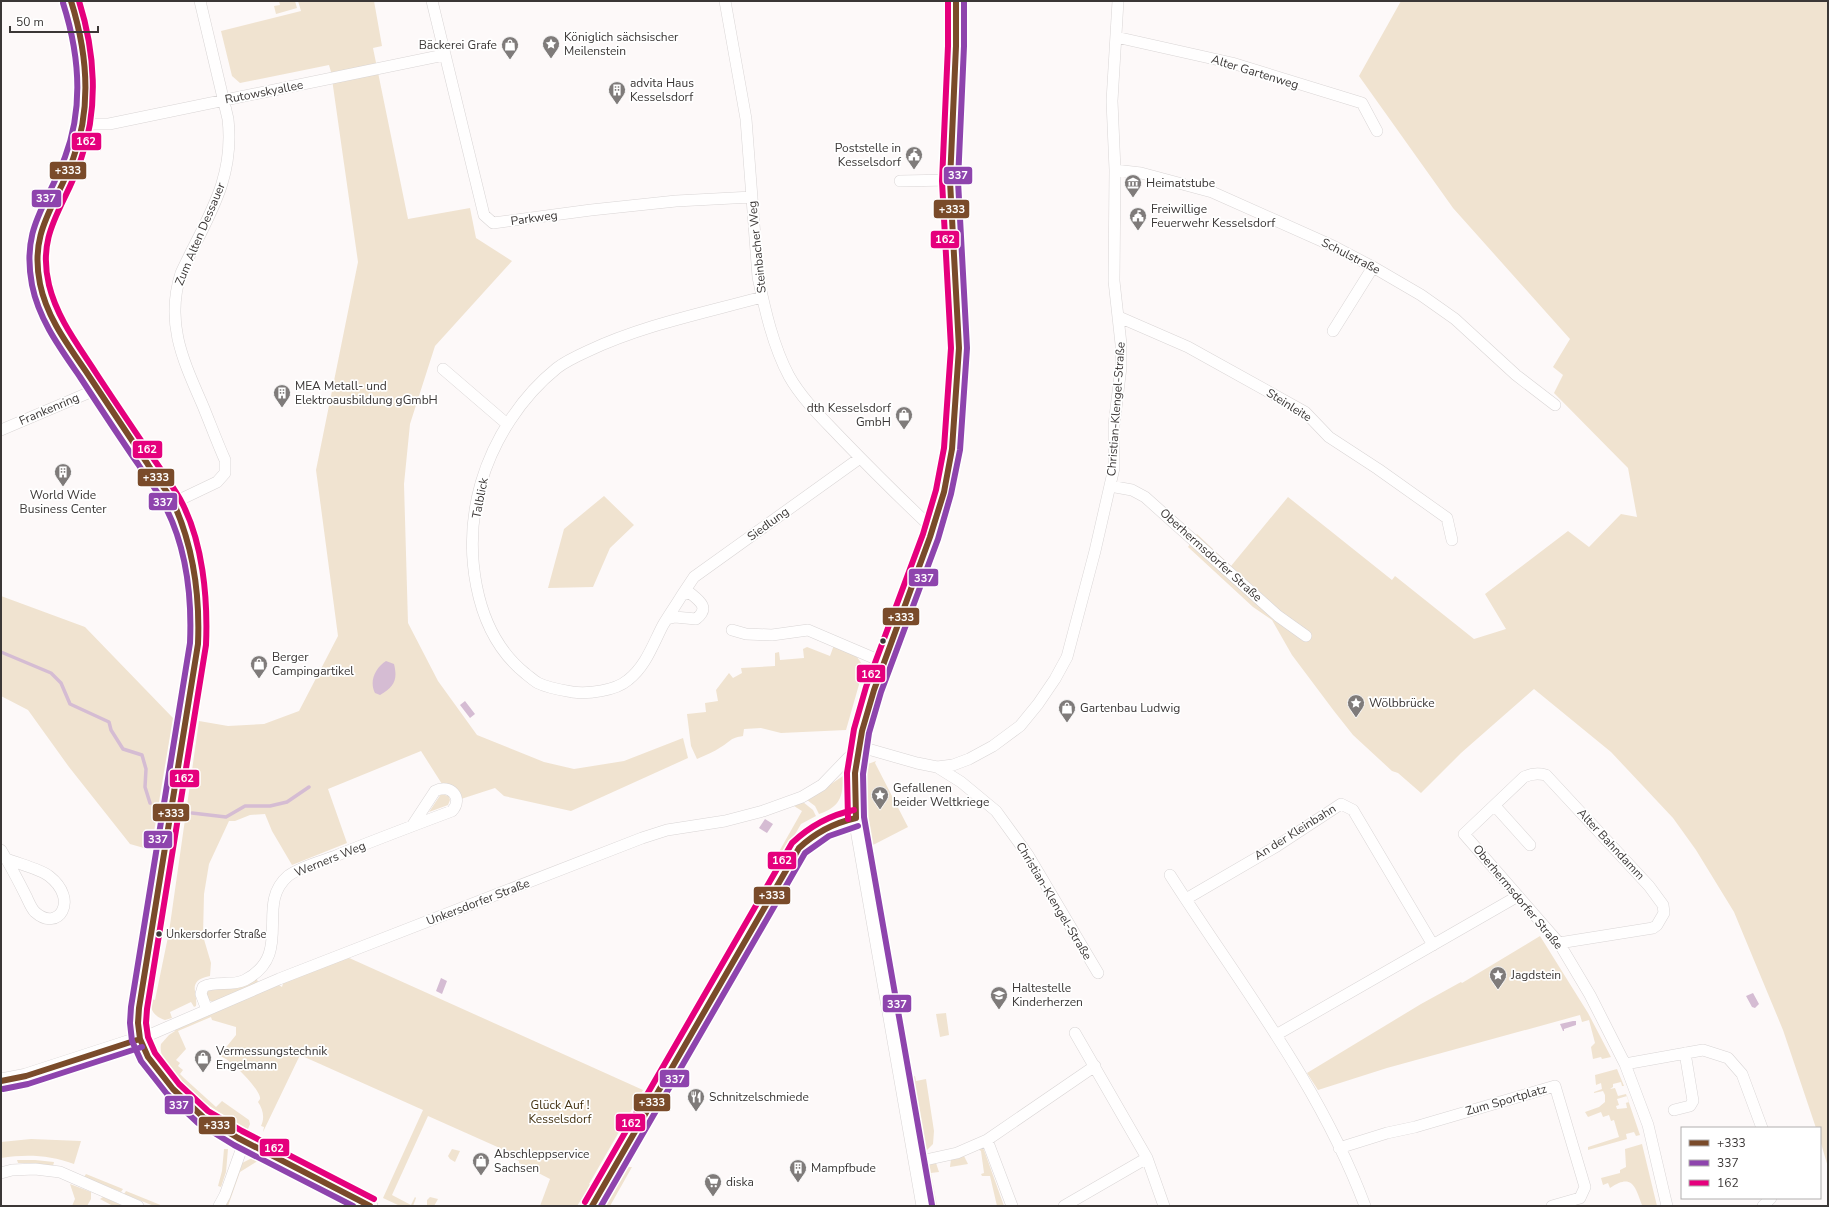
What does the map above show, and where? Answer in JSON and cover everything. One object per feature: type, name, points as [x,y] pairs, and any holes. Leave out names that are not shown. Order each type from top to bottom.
[{"type":"street","points":[[70,1],[81,36],[85,57],[85,104],[82,122],[70,167],[45,217],[38,242],[37,265],[40,287],[47,309],[54,324],[173,503],[186,533],[197,574],[199,624],[198,644],[139,1008],[138,1023],[140,1039],[148,1057],[181,1098],[203,1117],[244,1142],[370,1206]]},
{"type":"street","name":"Zum Alten Dessauer","points":[[173,503],[217,482],[225,473],[225,460],[180,352],[175,330],[174,307],[177,285],[181,272],[224,181],[230,137],[224,99],[200,1]]},
{"type":"street","name":"Parkweg","points":[[432,1],[484,215],[494,223],[591,210],[676,201],[752,197]]},
{"type":"street","name":"Steinbacher Weg","points":[[725,1],[746,119],[758,277],[762,297],[781,358],[790,377],[805,400],[860,458],[933,529]]},
{"type":"street","points":[[924,1206],[856,818],[854,798],[857,752],[862,723],[883,662],[933,529],[946,480],[952,448],[959,348],[950,180],[950,134],[957,26],[956,1]]},
{"type":"street","name":"Christian-Klengel-Straße","points":[[937,767],[953,765],[969,760],[993,746],[1020,726],[1038,704],[1055,679],[1067,657],[1110,486],[1114,468],[1114,425],[1121,367],[1119,317],[1114,260],[1115,170],[1112,101],[1118,1]]},
{"type":"street","name":"Alter Gartenweg","points":[[1116,37],[1232,63],[1362,104],[1377,131]]},
{"type":"street","name":"Rutowskyallee","points":[[82,122],[109,124],[224,99],[388,68],[444,55]]},
{"type":"street","name":"Schulstraße","points":[[1115,170],[1141,173],[1212,192],[1334,246],[1421,295],[1455,319],[1516,375],[1555,405]]},
{"type":"street","points":[[900,181],[950,180]]},
{"type":"street","points":[[1333,331],[1373,267]]},
{"type":"street","name":"Talblick","points":[[682,595],[667,619],[650,652],[636,672],[626,682],[604,690],[582,693],[561,690],[538,683],[514,665],[504,653],[490,630],[479,594],[473,556],[476,501],[488,462],[507,424],[531,393],[557,368],[613,339],[762,297]]},
{"type":"street","name":"Steinleite","points":[[1119,317],[1188,347],[1305,412],[1329,437],[1378,469],[1447,518],[1452,540]]},
{"type":"street","points":[[443,369],[507,424]]},
{"type":"street","name":"Frankenring","points":[[1,430],[88,393],[96,387]]},
{"type":"street","name":"Siedlung","points":[[682,595],[694,577],[860,458]]},
{"type":"street","name":"Oberhermsdorfer Straße","points":[[1110,486],[1132,490],[1145,496],[1278,616],[1306,636]]},
{"type":"street","points":[[667,619],[675,617],[693,620],[701,615],[703,610],[702,603],[690,593],[682,595]]},
{"type":"street","points":[[732,630],[746,634],[772,635],[808,630],[883,662]]},
{"type":"street","name":"Christian-Klengel-Straße","points":[[857,752],[868,749],[937,767],[961,782],[996,812],[1028,855],[1098,973]]},
{"type":"street","name":"Unkersdorfer Straße","points":[[1,1081],[26,1076],[140,1039],[279,979],[642,838],[667,830],[725,821],[763,811],[802,797],[822,785],[846,760],[857,752]]},
{"type":"street","name":"Alter Bahndamm","points":[[1464,834],[1524,777],[1538,773],[1546,774],[1647,883],[1663,905],[1663,915],[1657,925],[1653,928],[1558,943]]},
{"type":"street","name":"An der Kleinbahn","points":[[1186,899],[1277,846],[1341,804],[1353,810],[1432,944]]},
{"type":"street","points":[[1495,806],[1530,845]]},
{"type":"street","points":[[592,1206],[799,848],[812,835],[824,828],[856,818]]},
{"type":"street","name":"Werners Weg","points":[[207,1010],[201,994],[203,987],[211,984],[227,985],[244,980],[253,974],[267,958],[271,951],[273,940],[274,900],[277,891],[288,876],[314,864],[412,826]]},
{"type":"street","name":"Oberhermsdorfer Straße","points":[[1464,834],[1558,943],[1590,995],[1625,1064],[1648,1125],[1667,1206]]},
{"type":"street","points":[[4,854],[48,876],[59,886],[64,896],[65,905],[63,912],[56,917],[46,918],[34,911],[4,854]]},
{"type":"street","points":[[1170,875],[1305,1080],[1339,1148],[1365,1206]]},
{"type":"street","points":[[1276,1035],[1432,944],[1518,896]]},
{"type":"street","points":[[1075,1033],[1146,1158],[1164,1206]]},
{"type":"street","points":[[1625,1064],[1703,1050],[1728,1058],[1742,1074],[1762,1127]]},
{"type":"street","points":[[1674,1110],[1690,1106],[1692,1101],[1685,1053]]},
{"type":"street","points":[[916,1162],[957,1153],[987,1140],[1094,1066]]},
{"type":"street","name":"Zum Sportplatz","points":[[1339,1148],[1555,1086],[1585,1187],[1580,1198],[1552,1206]]},
{"type":"street","points":[[987,1140],[1012,1206]]},
{"type":"street","points":[[219,1206],[225,1195],[244,1142]]},
{"type":"street","points":[[1064,1206],[1146,1158]]},
{"type":"street","points":[[1,1172],[35,1169],[60,1172],[138,1206]]},
{"type":"green space","points":[[279,1],[295,1],[297,8],[276,14],[274,6],[280,5]]},
{"type":"green space","points":[[298,1],[374,1],[382,46],[373,48],[408,219],[470,208],[476,238],[512,261],[435,346],[410,424],[404,484],[408,623],[438,681],[477,735],[544,762],[574,769],[624,761],[683,738],[688,758],[571,811],[504,796],[495,788],[461,799],[456,788],[442,784],[421,751],[328,789],[347,843],[292,865],[272,831],[265,814],[250,815],[235,821],[229,821],[209,864],[204,894],[203,936],[211,963],[210,976],[203,978],[196,984],[196,1006],[194,1007],[191,1002],[170,1012],[172,1018],[165,1020],[158,1017],[152,1010],[151,999],[155,1000],[169,932],[199,721],[228,726],[264,724],[299,711],[338,636],[316,470],[358,262],[331,72],[329,65],[240,83],[232,76],[221,31],[301,11]]},
{"type":"green space","points":[[1401,1],[1828,1],[1828,1167],[1821,1143],[1821,1127],[1816,1127],[1783,1030],[1734,912],[1696,850],[1673,818],[1611,752],[1534,689],[1461,753],[1421,793],[1398,773],[1392,771],[1353,735],[1292,655],[1272,620],[1253,607],[1188,547],[1197,534],[1231,566],[1288,497],[1392,580],[1395,576],[1474,639],[1506,629],[1485,594],[1568,531],[1589,547],[1621,514],[1637,517],[1628,468],[1554,393],[1563,375],[1553,367],[1570,339],[1453,208],[1359,76]]},
{"type":"green space","points":[[604,496],[634,525],[610,548],[593,587],[548,588],[564,529]]},
{"type":"green space","points":[[1,596],[85,627],[173,718],[151,850],[130,844],[69,767],[28,710],[1,696]]},
{"type":"green space","points":[[834,645],[857,657],[864,667],[846,730],[781,733],[761,728],[744,729],[743,736],[733,739],[697,759],[691,746],[687,714],[706,712],[705,703],[718,701],[716,690],[729,673],[733,678],[742,673],[741,668],[775,666],[775,653],[779,652],[780,660],[804,658],[803,649],[807,647],[830,656]]},
{"type":"green space","points":[[876,761],[875,763],[908,827],[873,845],[866,803],[865,780],[868,764]]},
{"type":"green space","points":[[843,776],[842,790],[839,800],[832,808],[819,814],[815,806],[807,800]]},
{"type":"green space","points":[[441,794],[449,796],[450,800],[448,805],[429,812]]},
{"type":"green space","points":[[803,802],[813,810],[816,816],[801,824],[783,855],[776,857],[802,811],[794,806]]},
{"type":"green space","points":[[1540,936],[1588,1013],[1611,1057],[1593,1059],[1591,1047],[1595,1043],[1589,1020],[1582,1022],[1580,1015],[1387,1068],[1318,1090],[1307,1073],[1421,1004],[1461,982],[1462,983]]},
{"type":"green space","name":"Glück Auf ! Kesselsdorf","points":[[347,957],[643,1090],[589,1184],[593,1187],[585,1194],[577,1206],[540,1206],[550,1179],[501,1152],[502,1149],[428,1116],[392,1195],[411,1205],[415,1197],[416,1198],[413,1206],[400,1206],[383,1198],[423,1110],[300,1055],[263,1132],[264,1127],[261,1126],[263,1114],[258,1102],[260,1099],[256,1089],[244,1074],[219,1056],[236,1035],[236,1027],[212,1020],[211,1017],[178,1031],[186,1049],[176,1060],[180,1063],[178,1066],[183,1070],[180,1074],[216,1107],[222,1101],[249,1120],[250,1124],[248,1129],[224,1115],[194,1094],[169,1068],[162,1056],[161,1044],[175,1031],[175,1029],[279,985],[282,987],[284,980]]},
{"type":"green space","points":[[256,977],[258,982],[217,1002],[208,1000],[206,996],[205,991]]},
{"type":"green space","points":[[946,1013],[949,1035],[940,1037],[936,1014]]},
{"type":"green space","points":[[1617,1069],[1624,1086],[1622,1086],[1621,1082],[1613,1084],[1613,1087],[1610,1089],[1615,1088],[1618,1096],[1626,1094],[1627,1096],[1617,1099],[1619,1105],[1616,1106],[1617,1109],[1627,1108],[1626,1103],[1622,1104],[1629,1102],[1640,1135],[1636,1136],[1634,1132],[1626,1134],[1627,1139],[1588,1150],[1588,1147],[1619,1137],[1614,1120],[1611,1121],[1609,1115],[1603,1117],[1601,1112],[1588,1117],[1585,1112],[1599,1107],[1605,1102],[1605,1095],[1603,1091],[1594,1093],[1602,1089],[1601,1083],[1596,1085],[1595,1075]]},
{"type":"green space","points":[[915,1076],[916,1081],[926,1079],[934,1131],[933,1144],[926,1151],[923,1149],[911,1078]]},
{"type":"green space","points":[[31,1139],[81,1141],[74,1164],[38,1156],[1,1158],[1,1142]]},
{"type":"green space","points":[[1642,1144],[1657,1206],[1642,1205],[1635,1187],[1628,1182],[1617,1184],[1610,1188],[1608,1183],[1603,1185],[1601,1178],[1620,1173],[1620,1170],[1626,1167],[1625,1149]]},
{"type":"green space","points":[[982,1147],[1004,1206],[997,1206],[990,1176],[982,1176],[981,1174],[984,1173],[981,1151],[976,1148]]},
{"type":"green space","points":[[224,1149],[228,1149],[226,1172],[221,1187],[218,1186],[222,1171]]},
{"type":"green space","points":[[452,1149],[460,1151],[455,1162],[448,1156]]},
{"type":"green space","points":[[964,1156],[968,1164],[950,1167],[951,1159]]},
{"type":"green space","points":[[254,1157],[258,1157],[344,1201],[350,1206],[347,1206],[337,1198],[261,1159],[240,1172],[228,1206],[226,1206],[242,1163]]},
{"type":"green space","points":[[17,1160],[54,1162],[53,1166],[34,1163],[18,1163]]},
{"type":"green space","points":[[936,1163],[939,1172],[931,1173],[937,1206],[933,1206],[926,1167]]},
{"type":"green space","points":[[632,1167],[610,1206],[598,1206],[618,1171]]},
{"type":"green space","points":[[86,1174],[123,1189],[121,1192],[84,1177]]},
{"type":"green space","points":[[70,1184],[91,1192],[91,1199],[87,1206],[72,1206],[75,1199]]},
{"type":"green space","points":[[126,1191],[163,1206],[154,1206],[124,1194]]},
{"type":"green space","points":[[103,1197],[124,1206],[113,1206],[100,1199]]},
{"type":"green space","points":[[430,1197],[438,1199],[434,1206],[427,1205],[427,1200]]},
{"type":"shaded area","points":[[386,661],[394,664],[395,679],[392,686],[380,695],[375,693],[373,689],[373,680],[376,671]]},
{"type":"shaded area","points":[[465,701],[475,714],[470,718],[460,705]]},
{"type":"shaded area","points":[[765,819],[773,824],[767,833],[759,828]]},
{"type":"shaded area","points":[[441,978],[447,981],[442,994],[436,991]]},
{"type":"shaded area","points":[[1753,993],[1759,1004],[1755,1008],[1752,1007],[1746,996]]},
{"type":"shaded area","points":[[1576,1021],[1576,1025],[1564,1029],[1563,1031],[1560,1024]]},
{"type":"waterway","points":[[1,652],[51,673],[61,683],[70,704],[109,722],[111,730],[123,749],[142,755],[146,769],[145,787],[150,803]]},
{"type":"waterway","points":[[192,813],[226,817],[245,806],[270,806],[287,802],[309,787]]},
{"type":"transit line","name":"+333","points":[[71,1],[81,40],[84,60],[85,100],[83,120],[73,159],[41,233],[38,248],[40,284],[43,296],[59,331],[174,504],[181,521],[191,555],[197,590],[198,644],[139,1008],[138,1023],[140,1039],[148,1057],[173,1089],[203,1117],[238,1138],[370,1206]]},
{"type":"transit line","name":"162","points":[[79,1],[89,40],[93,80],[91,120],[87,140],[75,176],[54,219],[49,234],[46,249],[46,266],[49,285],[57,309],[75,342],[180,499],[188,515],[194,533],[199,551],[205,589],[206,645],[147,1009],[146,1023],[148,1037],[155,1053],[179,1084],[208,1111],[242,1131],[374,1199]]},
{"type":"transit line","name":"162","points":[[848,819],[847,773],[854,729],[866,687],[923,534],[936,490],[944,448],[951,348],[942,181],[948,46],[948,1]]},
{"type":"transit line","name":"+333","points":[[856,818],[855,773],[862,731],[874,690],[930,537],[944,492],[952,449],[959,348],[950,181],[956,46],[956,1]]},
{"type":"transit line","name":"337","points":[[932,1205],[864,817],[863,774],[869,733],[881,692],[938,539],[951,494],[960,450],[967,348],[958,181],[964,46],[964,1]]},
{"type":"transit line","name":"337","points":[[63,3],[73,41],[76,61],[77,99],[75,119],[65,157],[33,232],[30,247],[32,285],[35,298],[51,333],[163,502],[179,540],[187,574],[189,591],[190,643],[131,1007],[130,1023],[132,1041],[141,1061],[167,1094],[198,1123],[234,1145],[353,1206]]},
{"type":"transit line","name":"162","points":[[585,1202],[792,843],[813,826],[829,818],[854,810]]},
{"type":"transit line","name":"+333","points":[[592,1206],[799,848],[812,837],[826,829],[856,818]]},
{"type":"transit line","name":"337","points":[[601,1206],[805,853],[829,836],[858,826]]},
{"type":"transit line","name":"+333","points":[[1,1081],[26,1076],[140,1039]]},
{"type":"transit line","name":"337","points":[[3,1089],[28,1084],[142,1047]]},
{"type":"place","name":"Königlich sächsischer Meilenstein","points":[[551,59]]},
{"type":"place","name":"Bäckerei Grafe","points":[[510,60]]},
{"type":"place","name":"advita Haus Kesselsdorf","points":[[617,105]]},
{"type":"place","name":"Poststelle in Kesselsdorf","points":[[914,170]]},
{"type":"place","name":"Heimatstube","points":[[1133,198]]},
{"type":"place","name":"Freiwillige Feuerwehr Kesselsdorf","points":[[1138,231]]},
{"type":"place","name":"MEA Metall- und Elektroausbildung gGmbH","points":[[282,408]]},
{"type":"place","name":"dth Kesselsdorf GmbH","points":[[904,430]]},
{"type":"place","name":"World Wide Business Center","points":[[63,487]]},
{"type":"place","name":"Berger Campingartikel","points":[[259,679]]},
{"type":"place","name":"Wölbbrücke","points":[[1356,718]]},
{"type":"place","name":"Gartenbau Ludwig","points":[[1067,723]]},
{"type":"place","name":"Gefallenen beider Weltkriege","points":[[880,810]]},
{"type":"place","name":"Unkersdorfer Straße","points":[[159,934]]},
{"type":"place","name":"Jagdstein","points":[[1498,990]]},
{"type":"place","name":"Haltestelle Kinderherzen","points":[[999,1010]]},
{"type":"place","name":"Vermessungstechnik Engelmann","points":[[203,1073]]},
{"type":"place","name":"Schnitzelschmiede","points":[[696,1112]]},
{"type":"place","name":"Abschleppservice Sachsen","points":[[481,1176]]},
{"type":"place","name":"Mampfbude","points":[[798,1183]]},
{"type":"place","name":"diska","points":[[713,1197]]}]
